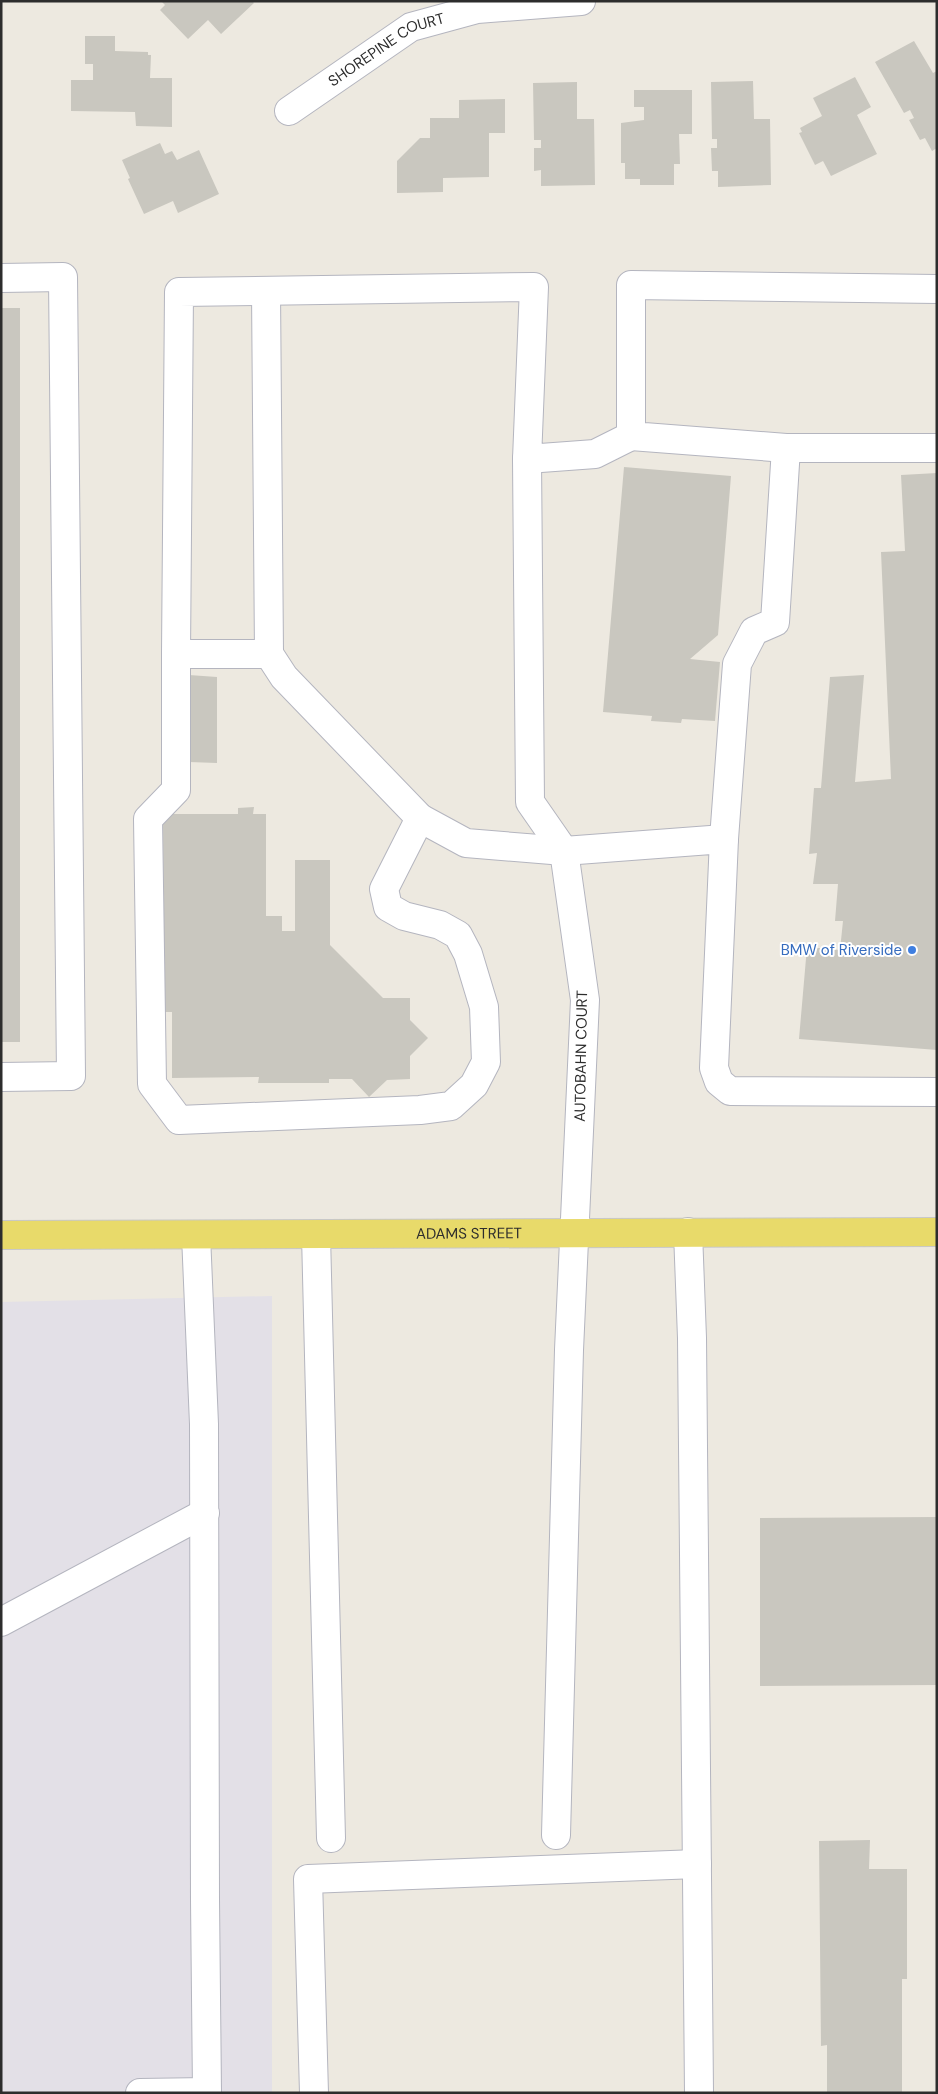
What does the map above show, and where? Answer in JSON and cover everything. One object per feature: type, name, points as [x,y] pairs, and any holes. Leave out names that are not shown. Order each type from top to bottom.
[{"type":"main road","name":"ADAMS STREET","points":[[1,1235],[316,1235],[575,1231],[937,1232]]},
{"type":"street","name":"SHOREPINE COURT","points":[[289,111],[412,27],[477,9],[581,1]]},
{"type":"street","points":[[1,278],[63,277],[71,1076],[1,1077]]},
{"type":"street","points":[[631,436],[631,285],[937,289]]},
{"type":"street","points":[[420,818],[384,889],[388,907],[404,916],[440,925],[458,935],[468,954],[484,1007],[486,1062],[474,1085],[451,1106],[420,1110],[179,1120],[152,1084],[148,818],[176,790],[179,292],[534,287],[527,458],[530,802],[564,851]]},
{"type":"street","points":[[266,291],[269,654],[284,677],[420,818],[466,843],[564,851],[724,839]]},
{"type":"street","points":[[527,458],[595,454],[631,436],[786,448],[937,448]]},
{"type":"street","points":[[786,448],[775,622],[754,631],[737,664],[724,839],[714,1068],[718,1082],[730,1091],[937,1092]]},
{"type":"street","points":[[176,654],[269,654]]},
{"type":"street","name":"AUTOBAHN COURT","points":[[556,1835],[569,1350],[585,1000],[564,851]]},
{"type":"street","points":[[688,1232],[692,1338],[699,2093]]},
{"type":"street","points":[[140,2093],[207,2092],[204,1424],[196,1235]]},
{"type":"street","points":[[316,1235],[330,1838]]},
{"type":"street","points":[[1,1622],[205,1513]]},
{"type":"street","points":[[314,2093],[308,1879],[697,1864]]},
{"type":"shaded area","points":[[272,1296],[272,2093],[1,2093],[1,1302]]},
{"type":"building","points":[[161,1],[252,1],[254,3],[221,34],[208,20],[188,39],[160,10],[165,5]]},
{"type":"building","points":[[85,36],[115,36],[115,51],[148,52],[148,55],[151,55],[150,78],[172,78],[172,127],[136,126],[135,112],[71,111],[71,80],[93,80],[93,64],[85,64]]},
{"type":"building","points":[[914,41],[933,73],[937,71],[937,148],[932,151],[925,138],[920,140],[909,120],[914,118],[910,110],[904,113],[875,62]]},
{"type":"building","points":[[855,77],[871,107],[857,115],[877,154],[831,176],[823,161],[815,165],[799,133],[802,132],[800,128],[822,116],[813,98]]},
{"type":"building","points":[[753,81],[754,119],[770,119],[771,185],[718,187],[718,171],[712,171],[711,148],[717,148],[717,139],[712,139],[711,82]]},
{"type":"building","points":[[577,82],[577,119],[594,119],[595,185],[541,186],[541,170],[534,171],[534,148],[541,148],[541,140],[534,140],[533,83]]},
{"type":"building","points":[[634,90],[692,90],[692,134],[679,134],[680,164],[674,164],[674,185],[640,185],[640,179],[625,179],[625,163],[621,163],[621,123],[644,120],[644,107],[634,107]]},
{"type":"building","points":[[505,99],[505,133],[489,133],[489,177],[443,178],[443,192],[397,193],[397,161],[420,138],[430,138],[430,118],[459,118],[459,100]]},
{"type":"building","points":[[160,143],[165,154],[172,151],[177,160],[199,150],[219,194],[178,213],[173,201],[144,214],[128,179],[130,178],[122,160]]},
{"type":"building","points":[[1,308],[20,308],[20,1042],[1,1042]]},
{"type":"building","points":[[624,467],[731,476],[718,635],[690,659],[720,662],[715,721],[682,719],[681,723],[651,721],[652,716],[603,712]]},
{"type":"building","points":[[937,473],[937,1050],[799,1039],[807,947],[840,950],[843,921],[835,921],[838,884],[813,884],[817,853],[809,854],[814,788],[821,788],[830,677],[864,675],[855,782],[891,779],[881,552],[905,551],[901,475]]},
{"type":"building","points":[[189,675],[217,677],[217,763],[189,762]]},
{"type":"building","points":[[254,807],[253,814],[266,814],[266,916],[282,916],[282,931],[295,931],[295,860],[330,860],[330,945],[383,998],[410,998],[410,1020],[428,1038],[410,1056],[410,1079],[387,1080],[369,1097],[352,1079],[329,1079],[329,1083],[258,1083],[259,1077],[172,1078],[172,1012],[164,1012],[163,814],[238,814],[238,808]]},
{"type":"building","points":[[937,1517],[937,1685],[760,1686],[760,1518]]},
{"type":"building","points":[[870,1840],[869,1869],[907,1869],[907,1979],[902,1979],[902,2093],[827,2093],[827,2045],[821,2046],[819,1841]]},
{"type":"place","name":"BMW of Riverside","points":[[912,950]]}]
